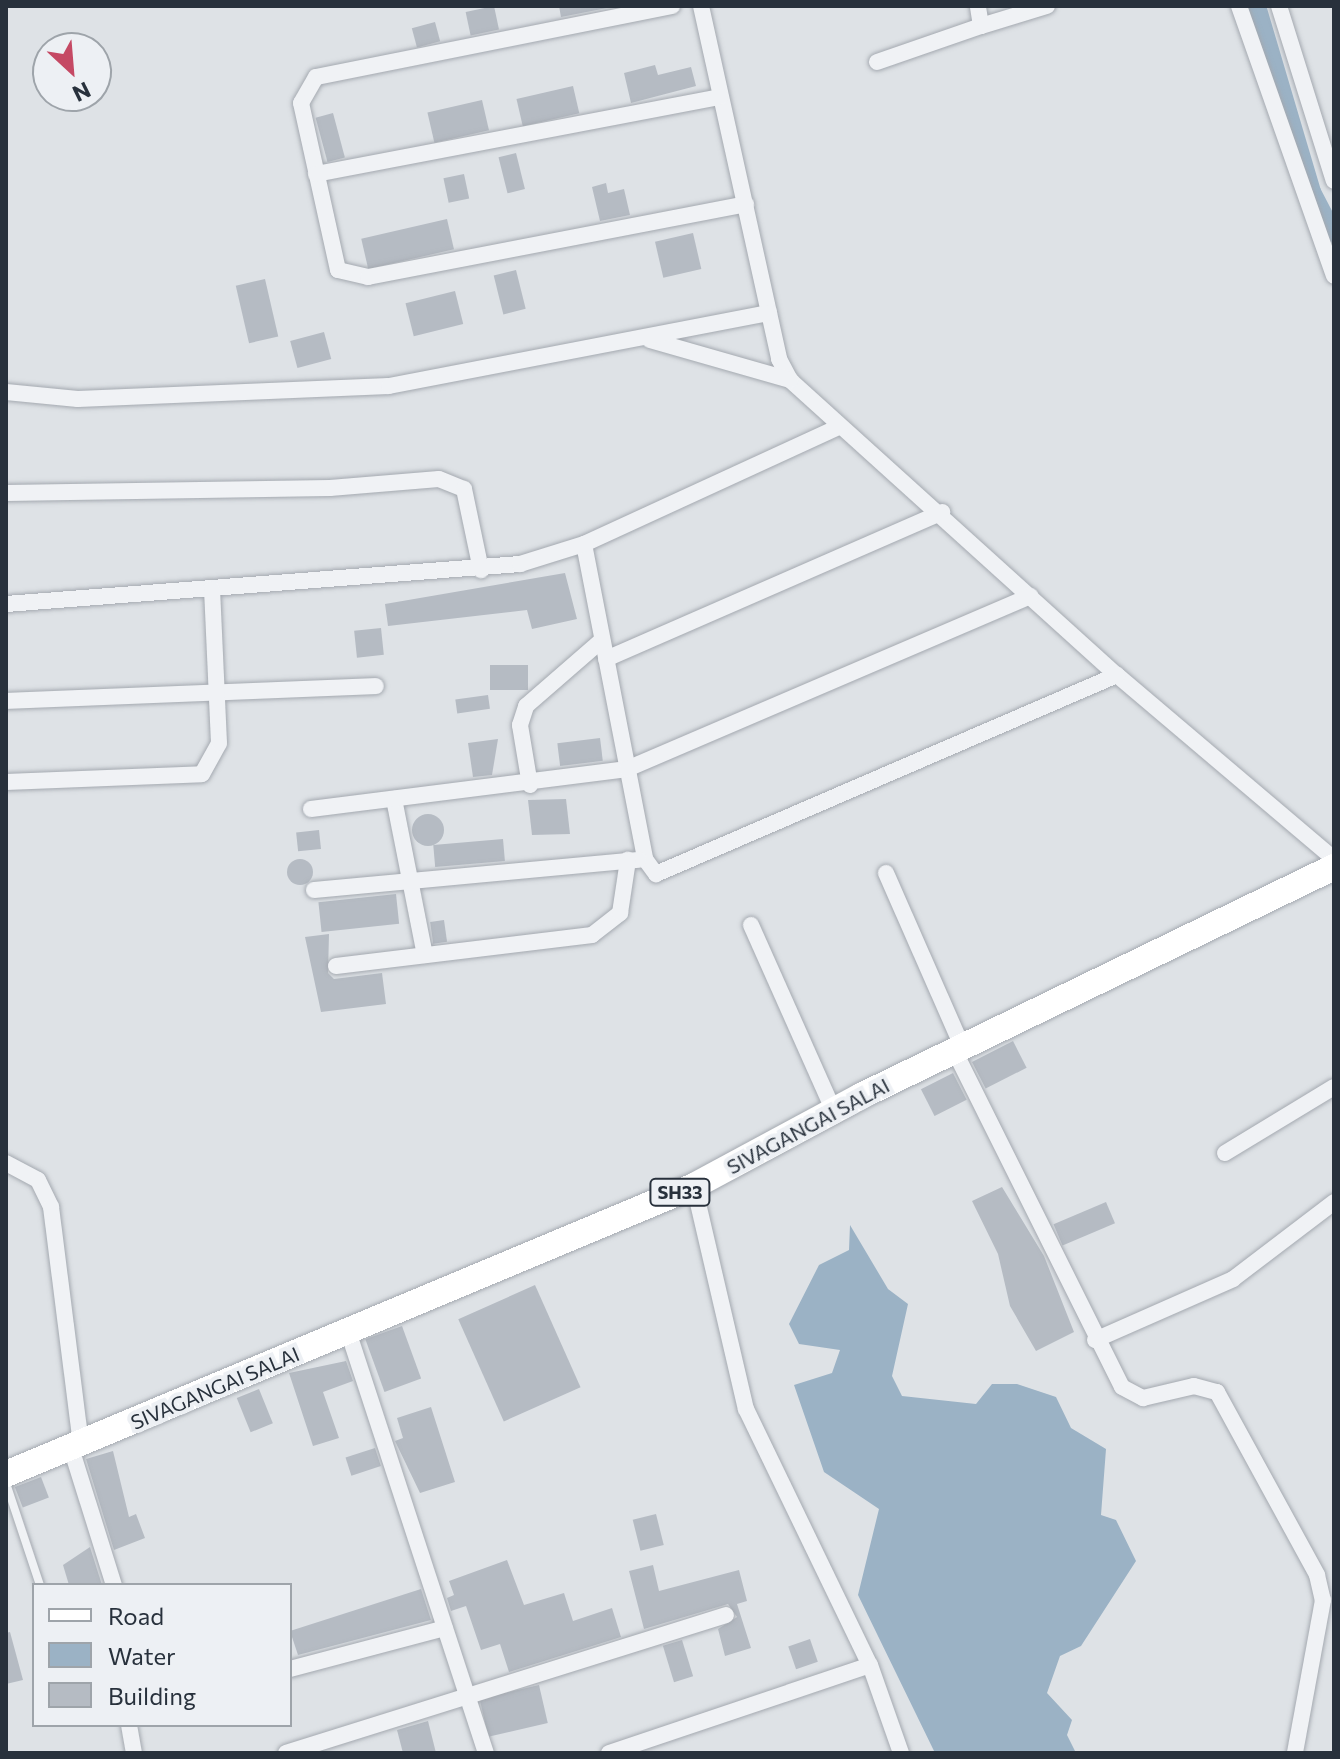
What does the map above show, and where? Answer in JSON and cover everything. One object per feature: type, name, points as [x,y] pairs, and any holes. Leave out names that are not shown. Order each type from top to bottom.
[{"type":"main road","name":"SIVAGANGAI SALAI","points":[[6,1474],[694,1186],[834,1111],[1334,867]]},
{"type":"street","points":[[672,6],[316,77],[301,103],[338,270],[351,279],[746,204]]},
{"type":"street","points":[[701,6],[769,313],[790,380]]},
{"type":"street","points":[[978,6],[981,26]]},
{"type":"street","points":[[877,62],[1047,6]]},
{"type":"street","points":[[1239,6],[1334,276]]},
{"type":"street","points":[[1279,6],[1334,181]]},
{"type":"street","points":[[316,174],[720,97]]},
{"type":"street","points":[[6,392],[78,399],[338,391],[769,313]]},
{"type":"street","points":[[640,338],[790,380],[942,512],[1117,675],[1334,859]]},
{"type":"street","points":[[6,604],[481,570],[584,544],[840,426]]},
{"type":"street","points":[[6,493],[439,479],[464,489],[481,570]]},
{"type":"street","points":[[606,659],[942,512]]},
{"type":"street","points":[[336,966],[592,935],[620,913],[636,860],[627,769],[584,544]]},
{"type":"street","points":[[6,782],[202,774],[219,743],[212,589]]},
{"type":"street","points":[[311,809],[530,785],[627,769],[1031,596]]},
{"type":"street","points":[[530,785],[520,725],[526,706],[602,640]]},
{"type":"street","points":[[314,890],[410,878],[636,860],[656,874],[668,874],[1117,675]]},
{"type":"street","points":[[6,701],[217,697],[376,686]]},
{"type":"street","points":[[394,799],[425,955]]},
{"type":"street","points":[[886,873],[959,1050],[1095,1340],[1131,1395],[1194,1386],[1217,1392],[1317,1575],[1323,1600],[1295,1753]]},
{"type":"street","points":[[751,925],[834,1111]]},
{"type":"street","points":[[1225,1153],[1334,1087]]},
{"type":"street","points":[[6,1163],[38,1180],[51,1207],[76,1446],[113,1583]]},
{"type":"street","points":[[694,1186],[746,1409],[870,1665],[901,1753]]},
{"type":"street","points":[[1095,1340],[1233,1279],[1334,1202]]},
{"type":"street","points":[[348,1331],[486,1753]]},
{"type":"street","points":[[286,1753],[469,1701],[726,1615]]},
{"type":"street","points":[[292,1668],[445,1628]]},
{"type":"street","points":[[609,1753],[870,1665]]},
{"type":"street","points":[[129,1727],[134,1753]]},
{"type":"lane","points":[[6,1483],[39,1583]]},
{"type":"water","points":[[850,1225],[888,1289],[908,1304],[892,1376],[902,1396],[976,1404],[992,1384],[1017,1384],[1056,1397],[1071,1428],[1106,1449],[1101,1515],[1116,1520],[1136,1561],[1081,1646],[1060,1656],[1047,1693],[1072,1720],[1067,1735],[1076,1753],[935,1753],[858,1595],[879,1509],[824,1472],[794,1385],[832,1373],[840,1350],[799,1344],[789,1324],[819,1265],[849,1250]]},
{"type":"building","points":[[494,6],[499,29],[471,36],[466,12]]},
{"type":"building","points":[[559,6],[612,6],[612,7],[561,17]]},
{"type":"building","points":[[435,22],[440,41],[417,48],[412,28]]},
{"type":"building","points":[[655,65],[658,75],[691,67],[696,86],[631,103],[624,73]]},
{"type":"building","points":[[573,86],[579,113],[523,126],[516,99]]},
{"type":"building","points":[[482,100],[489,130],[434,143],[427,113]]},
{"type":"building","points":[[333,113],[345,157],[328,162],[316,118]]},
{"type":"building","points":[[516,153],[525,189],[507,193],[499,157]]},
{"type":"building","points":[[464,174],[469,198],[449,203],[443,178]]},
{"type":"building","points":[[606,183],[608,193],[624,189],[630,215],[600,221],[592,187]]},
{"type":"building","points":[[447,219],[454,249],[368,269],[361,239]]},
{"type":"building","points":[[693,233],[701,269],[663,278],[655,242]]},
{"type":"building","points":[[516,270],[526,309],[503,314],[494,276]]},
{"type":"building","points":[[265,279],[278,336],[249,343],[236,286]]},
{"type":"building","points":[[455,291],[463,324],[414,336],[406,303]]},
{"type":"building","points":[[324,332],[331,359],[297,368],[290,341]]},
{"type":"building","points":[[565,573],[577,619],[532,629],[527,610],[388,626],[385,604]]},
{"type":"building","points":[[381,628],[384,655],[357,658],[354,631]]},
{"type":"building","points":[[490,665],[528,665],[528,690],[490,690]]},
{"type":"building","points":[[488,695],[490,709],[457,713],[455,700]]},
{"type":"building","points":[[600,738],[603,761],[560,766],[557,743]]},
{"type":"building","points":[[498,739],[492,775],[473,777],[468,743]]},
{"type":"building","points":[[566,799],[570,834],[532,835],[528,800]]},
{"type":"building","points":[[428,814],[439,819],[444,830],[439,841],[428,846],[417,841],[412,830],[417,819]]},
{"type":"building","points":[[319,830],[321,849],[298,851],[296,832]]},
{"type":"building","points":[[503,839],[505,861],[435,867],[433,845]]},
{"type":"building","points":[[300,859],[309,863],[313,872],[309,881],[300,885],[291,881],[287,872],[291,863]]},
{"type":"building","points":[[396,894],[399,924],[322,932],[318,902]]},
{"type":"building","points":[[444,920],[447,942],[433,944],[430,922]]},
{"type":"building","points":[[329,934],[328,973],[334,979],[382,973],[386,1004],[321,1012],[305,937]]},
{"type":"building","points":[[1013,1041],[1027,1068],[986,1089],[972,1062]]},
{"type":"building","points":[[953,1073],[967,1100],[935,1116],[921,1089]]},
{"type":"building","points":[[1002,1187],[1044,1256],[1074,1332],[1036,1351],[1010,1306],[998,1254],[972,1201]]},
{"type":"building","points":[[1106,1202],[1115,1223],[1063,1245],[1054,1224]]},
{"type":"building","points":[[535,1285],[581,1387],[504,1421],[458,1319]]},
{"type":"building","points":[[402,1326],[421,1379],[385,1392],[365,1339]]},
{"type":"building","points":[[346,1361],[353,1381],[323,1392],[339,1438],[313,1446],[289,1373]]},
{"type":"building","points":[[259,1389],[273,1423],[251,1432],[237,1398]]},
{"type":"building","points":[[431,1407],[455,1482],[420,1493],[395,1441],[403,1438],[397,1418]]},
{"type":"building","points":[[375,1448],[381,1466],[351,1476],[346,1458]]},
{"type":"building","points":[[113,1451],[129,1517],[136,1514],[145,1538],[114,1550],[86,1459]]},
{"type":"building","points":[[41,1477],[49,1498],[23,1508],[15,1487]]},
{"type":"building","points":[[656,1514],[664,1545],[640,1551],[633,1520]]},
{"type":"building","points":[[90,1547],[101,1583],[68,1583],[63,1565]]},
{"type":"building","points":[[507,1560],[524,1605],[564,1593],[573,1621],[612,1608],[621,1637],[509,1672],[500,1644],[481,1650],[466,1606],[451,1611],[447,1598],[454,1595],[449,1581]]},
{"type":"building","points":[[653,1565],[659,1591],[739,1570],[747,1601],[737,1604],[751,1648],[725,1656],[718,1629],[737,1617],[728,1604],[644,1629],[629,1571]]},
{"type":"building","points":[[421,1589],[431,1620],[298,1655],[292,1630]]},
{"type":"building","points":[[10,1632],[23,1680],[6,1684],[6,1633]]},
{"type":"building","points":[[810,1639],[818,1662],[796,1669],[788,1646]]},
{"type":"building","points":[[682,1640],[693,1676],[674,1682],[663,1646]]},
{"type":"building","points":[[539,1685],[548,1723],[488,1737],[480,1699]]},
{"type":"building","points":[[428,1721],[436,1753],[403,1753],[397,1730]]},
{"type":"waterway","points":[[1257,6],[1312,192],[1334,234]]}]
